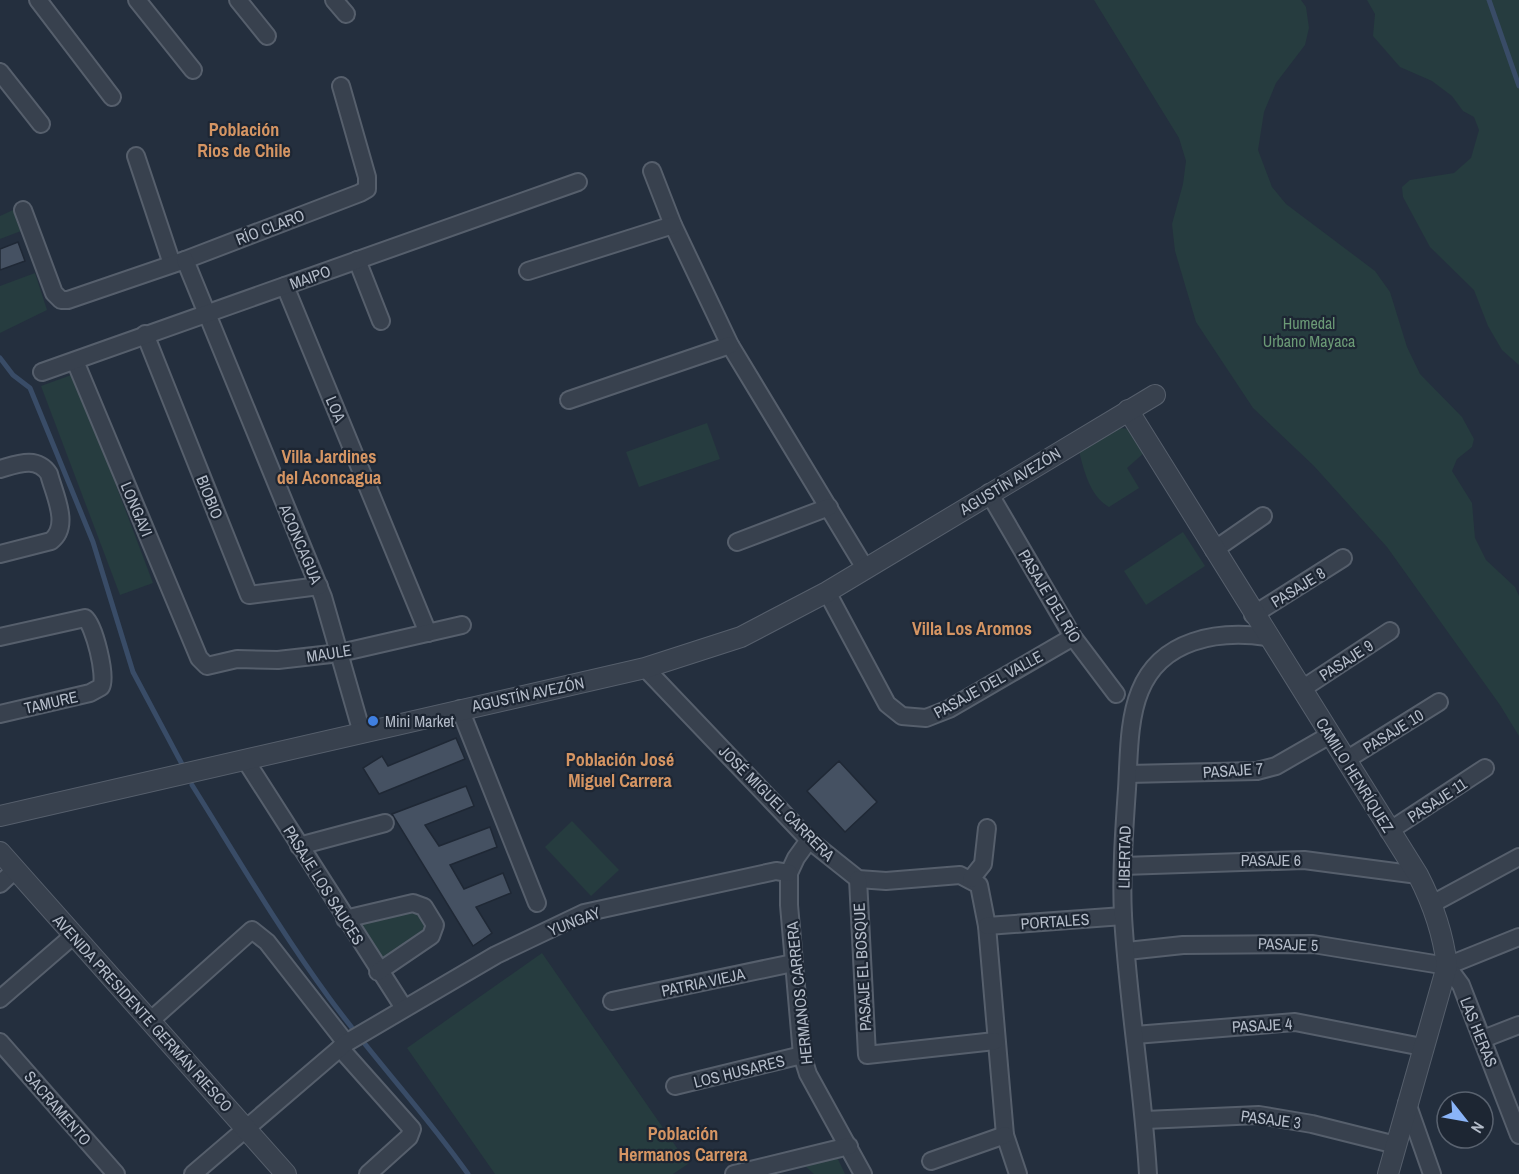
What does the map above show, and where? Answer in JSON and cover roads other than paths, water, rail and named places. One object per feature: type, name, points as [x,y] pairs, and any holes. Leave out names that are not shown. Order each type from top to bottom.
[{"type":"street","points":[[38,0],[112,97]]},
{"type":"street","points":[[137,0],[193,70]]},
{"type":"street","points":[[238,0],[267,36]]},
{"type":"street","points":[[334,0],[346,14]]},
{"type":"street","points":[[0,72],[41,124]]},
{"type":"street","name":"RÍO CLARO","points":[[22,210],[54,293],[61,300],[75,299],[178,262],[367,189],[368,177],[341,86]]},
{"type":"street","name":"ACONCAGUA","points":[[136,156],[178,262],[206,314],[318,586],[340,653],[362,733]]},
{"type":"street","points":[[652,171],[673,225],[730,345],[865,568]]},
{"type":"street","name":"MAIPO","points":[[42,372],[578,182]]},
{"type":"street","points":[[528,271],[673,225]]},
{"type":"street","points":[[357,260],[381,321]]},
{"type":"street","name":"LOA","points":[[285,286],[428,633]]},
{"type":"street","name":"BIOBIO","points":[[145,334],[249,595],[318,586]]},
{"type":"street","points":[[569,400],[730,345]]},
{"type":"street","name":"LONGAVI","points":[[75,361],[199,658]]},
{"type":"street","name":"AGUSTÍN AVEZÓN","points":[[0,816],[645,668],[741,637],[827,592],[1155,395]]},
{"type":"street","name":"CAMILO HENRÍQUEZ","points":[[1128,410],[1253,615],[1418,875],[1432,904],[1444,939],[1447,966],[1422,1047],[1388,1174]]},
{"type":"street","points":[[0,469],[31,462],[40,464],[49,474],[62,524],[57,537],[51,541],[0,554]]},
{"type":"street","name":"PASAJE DEL RÍO","points":[[989,494],[1073,637],[1116,694]]},
{"type":"street","points":[[738,542],[829,507]]},
{"type":"street","points":[[1214,550],[1263,516]]},
{"type":"street","name":"PASAJE 8","points":[[1253,615],[1343,558]]},
{"type":"street","name":"PASAJE DEL VALLE","points":[[827,592],[887,704],[902,716],[912,718],[926,718],[949,709],[1073,637]]},
{"type":"street","name":"TAMURE","points":[[0,637],[85,618],[90,623],[104,677],[102,687],[90,693],[0,714]]},
{"type":"street","name":"MAULE","points":[[199,658],[207,666],[237,659],[278,660],[340,653],[462,625]]},
{"type":"street","name":"PASAJE 9","points":[[1302,689],[1390,631]]},
{"type":"street","name":"LIBERTAD","points":[[1148,1174],[1123,916],[1128,774],[1134,715],[1140,691],[1161,662],[1190,642],[1220,634],[1241,633],[1267,637]]},
{"type":"street","name":"JOSÉ MIGUEL CARRERA","points":[[645,668],[809,840],[858,879]]},
{"type":"street","name":"PASAJE 10","points":[[1346,760],[1439,702]]},
{"type":"street","points":[[460,709],[537,903]]},
{"type":"street","name":"PASAJE 7","points":[[1128,774],[1257,771],[1276,766],[1330,735]]},
{"type":"street","name":"PASAJE LOS SAUCES","points":[[246,761],[378,972],[404,1008]]},
{"type":"street","name":"PASAJE 11","points":[[1389,831],[1485,768]]},
{"type":"street","points":[[299,846],[385,823]]},
{"type":"street","points":[[971,879],[982,864],[987,828]]},
{"type":"street","points":[[789,873],[809,840]]},
{"type":"street","name":"AVENIDA PRESIDENTE GERMÁN RIESCO","points":[[0,852],[286,1174]]},
{"type":"street","points":[[1432,904],[1519,857]]},
{"type":"street","name":"PASAJE 6","points":[[1123,867],[1244,860],[1304,860],[1418,875]]},
{"type":"street","points":[[0,884],[16,870]]},
{"type":"street","name":"YUNGAY","points":[[343,1046],[496,955],[584,914],[776,871],[789,873]]},
{"type":"street","name":"HERMANOS CARRERA","points":[[789,873],[793,963],[802,1055],[808,1074],[863,1174]]},
{"type":"street","points":[[858,879],[886,881],[960,875],[979,885],[983,893],[987,926],[995,1041],[1005,1135],[1018,1174]]},
{"type":"street","name":"PASAJE EL BOSQUE","points":[[858,879],[867,1055],[995,1041]]},
{"type":"street","points":[[345,919],[417,903],[424,907],[435,925],[431,936],[378,972]]},
{"type":"street","name":"PORTALES","points":[[987,926],[1123,916]]},
{"type":"street","points":[[150,1021],[252,930],[267,942],[343,1046],[409,1124],[411,1133],[368,1174]]},
{"type":"street","points":[[0,999],[74,935]]},
{"type":"street","points":[[1447,966],[1519,937]]},
{"type":"street","name":"PASAJE 5","points":[[1127,951],[1193,945],[1313,944],[1447,966]]},
{"type":"street","name":"PATRIA VIEJA","points":[[612,1001],[793,963]]},
{"type":"street","name":"LAS HERAS","points":[[1447,966],[1461,985],[1519,1135]]},
{"type":"street","name":"PASAJE 4","points":[[1135,1035],[1295,1022],[1422,1047]]},
{"type":"street","points":[[1483,1039],[1519,1025]]},
{"type":"street","name":"SACRAMENTO","points":[[0,1042],[116,1174]]},
{"type":"street","points":[[193,1174],[343,1046]]},
{"type":"street","name":"LOS HUSARES","points":[[675,1086],[802,1055]]},
{"type":"street","points":[[1407,1103],[1432,1174]]},
{"type":"street","name":"PASAJE 3","points":[[1144,1120],[1259,1115],[1312,1124],[1396,1145]]},
{"type":"street","points":[[931,1161],[1005,1135]]},
{"type":"street","points":[[734,1174],[849,1146]]},
{"type":"waterway","points":[[1489,0],[1519,86]]},
{"type":"waterway","points":[[0,358],[13,375],[30,388],[93,542],[133,672],[183,766]]},
{"type":"waterway","points":[[192,785],[259,894],[312,973],[468,1174]]},
{"type":"place","name":"Mini Market","points":[[373,721]]},
{"type":"district","name":"Población Rios de Chile","points":[[244,139]]},
{"type":"district","name":"Villa Jardines del Aconcagua","points":[[329,466]]},
{"type":"district","name":"Villa Los Aromos","points":[[972,628]]},
{"type":"district","name":"Población José Miguel Carrera","points":[[620,769]]},
{"type":"district","name":"Población Hermanos Carrera","points":[[683,1143]]},
{"type":"park label","name":"Humedal Urbano Mayaca","points":[[1309,332]]}]
